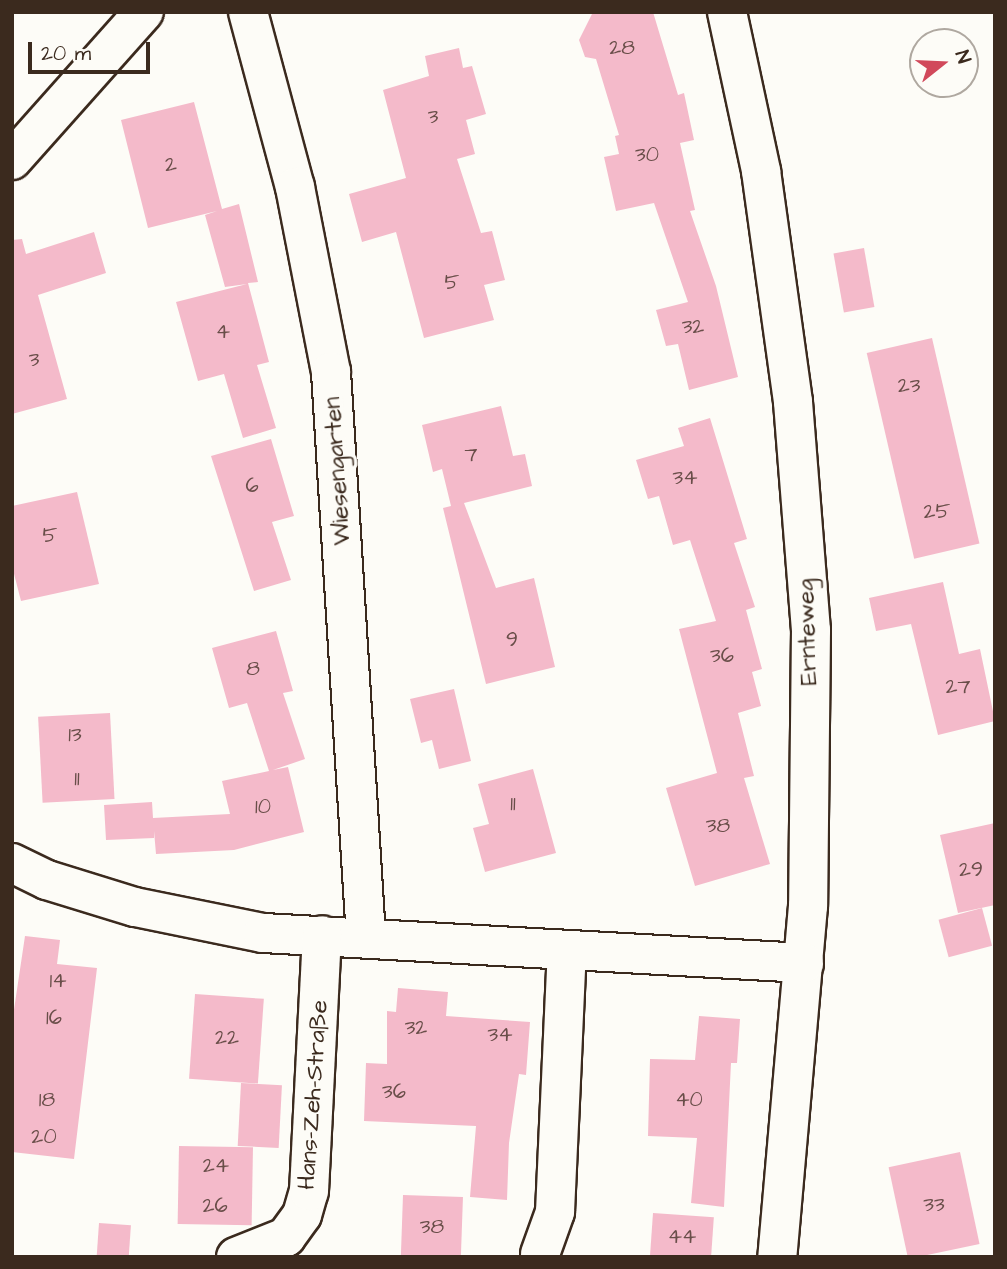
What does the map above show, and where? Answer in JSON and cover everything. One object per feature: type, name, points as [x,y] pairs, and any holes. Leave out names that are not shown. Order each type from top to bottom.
[{"type":"street","points":[[12,160],[144,12]]},
{"type":"street","name":"Wiesengarten","points":[[248,12],[295,187],[331,372],[366,938]]},
{"type":"street","name":"Ernteweg","points":[[727,12],[761,171],[793,402],[811,630],[804,963],[777,1257]]},
{"type":"street","points":[[12,863],[47,880],[135,907],[264,933],[567,952],[804,963]]},
{"type":"street","name":"Hans-Zeh-Straße","points":[[236,1257],[286,1237],[302,1215],[309,1191],[323,936]]},
{"type":"street","points":[[540,1254],[555,1212],[567,952]]},
{"type":"building","points":[[593,12],[653,12],[678,95],[684,93],[694,140],[680,143],[695,210],[690,211],[716,286],[738,377],[689,390],[678,344],[666,346],[656,310],[688,302],[654,203],[616,211],[604,157],[619,154],[615,136],[619,135],[596,59],[585,57],[579,40]]},
{"type":"building","points":[[459,48],[463,68],[472,66],[486,114],[466,120],[475,154],[457,159],[481,233],[492,231],[505,280],[484,285],[494,320],[424,338],[396,232],[362,242],[349,194],[406,178],[383,90],[429,76],[425,56]]},
{"type":"building","points":[[194,102],[222,209],[239,204],[258,282],[248,283],[269,362],[257,365],[276,428],[243,438],[224,374],[198,381],[176,302],[247,284],[225,287],[205,215],[217,211],[148,228],[121,120]]},
{"type":"building","points":[[94,232],[106,273],[38,295],[67,399],[12,414],[12,240],[22,239],[26,254]]},
{"type":"building","points":[[864,248],[874,307],[844,312],[833,253]]},
{"type":"building","points":[[932,338],[979,544],[914,559],[867,353]]},
{"type":"building","points":[[501,406],[513,456],[525,454],[532,486],[464,503],[496,588],[534,578],[555,667],[486,684],[443,508],[451,506],[442,469],[433,472],[422,425]]},
{"type":"building","points":[[710,418],[747,539],[734,543],[755,607],[746,610],[762,669],[752,672],[761,706],[738,713],[754,776],[744,778],[770,864],[695,886],[666,788],[717,773],[679,629],[716,621],[690,540],[673,545],[659,496],[648,499],[636,460],[684,446],[678,428]]},
{"type":"building","points":[[271,439],[294,516],[272,522],[291,580],[254,591],[211,456]]},
{"type":"building","points":[[77,492],[99,584],[21,601],[12,566],[12,506]]},
{"type":"building","points":[[943,582],[959,654],[980,649],[995,721],[938,735],[911,624],[876,631],[869,598]]},
{"type":"building","points":[[276,631],[293,691],[283,693],[305,759],[273,770],[288,767],[304,832],[234,850],[156,854],[154,831],[154,838],[106,840],[104,805],[152,802],[153,818],[230,814],[222,781],[269,771],[247,703],[229,708],[212,648]]},
{"type":"building","points":[[454,689],[471,761],[439,769],[432,740],[421,743],[410,699]]},
{"type":"building","points":[[110,713],[115,799],[43,803],[38,717]]},
{"type":"building","points":[[533,769],[556,853],[485,872],[473,828],[489,824],[478,784]]},
{"type":"building","points":[[995,823],[995,905],[958,913],[940,835]]},
{"type":"building","points":[[982,908],[992,946],[949,957],[939,920]]},
{"type":"building","points":[[25,936],[60,940],[57,964],[97,968],[74,1159],[12,1152],[12,1023]]},
{"type":"building","points":[[398,988],[448,992],[446,1016],[530,1022],[526,1075],[519,1074],[509,1143],[507,1200],[470,1197],[476,1126],[364,1121],[366,1063],[387,1064],[387,1011],[396,1012]]},
{"type":"building","points":[[195,994],[264,999],[258,1084],[189,1079]]},
{"type":"building","points":[[699,1016],[740,1019],[737,1063],[731,1063],[724,1207],[691,1203],[697,1138],[648,1136],[650,1059],[695,1060]]},
{"type":"building","points":[[241,1083],[282,1085],[279,1148],[238,1146]]},
{"type":"building","points":[[179,1146],[253,1147],[252,1225],[178,1224]]},
{"type":"building","points":[[960,1152],[980,1244],[908,1257],[889,1167]]},
{"type":"building","points":[[403,1195],[463,1197],[461,1257],[401,1257]]},
{"type":"building","points":[[653,1213],[714,1217],[711,1257],[650,1257]]},
{"type":"building","points":[[99,1223],[131,1225],[129,1257],[97,1257]]}]
